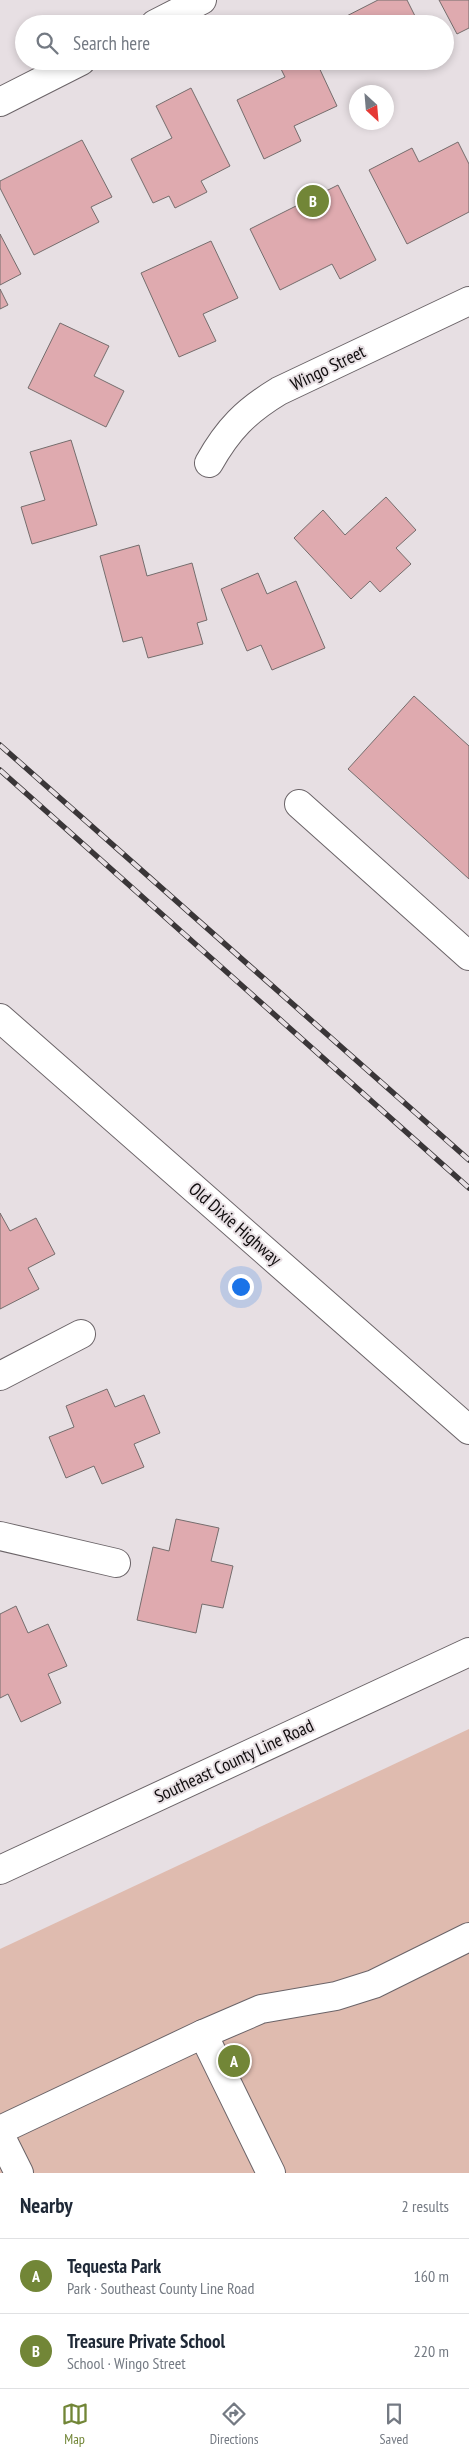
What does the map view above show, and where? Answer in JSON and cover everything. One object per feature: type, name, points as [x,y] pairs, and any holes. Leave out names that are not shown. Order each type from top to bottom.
[{"type":"street","points":[[173,15],[202,0]]},
{"type":"street","points":[[0,102],[63,70]]},
{"type":"street","name":"Wingo Street","points":[[209,463],[233,427],[258,404],[279,391],[469,301]]},
{"type":"street","points":[[299,804],[469,956]]},
{"type":"street","name":"Old Dixie Highway","points":[[0,1018],[469,1430]]},
{"type":"street","points":[[0,1376],[80,1334]]},
{"type":"street","points":[[0,1536],[116,1562]]},
{"type":"street","name":"Southeast County Line Road","points":[[0,1870],[469,1652]]},
{"type":"street","points":[[0,2130],[203,2034],[261,2009],[336,1996],[374,1984],[469,1937]]},
{"type":"street","points":[[203,2034],[271,2173]]},
{"type":"street","points":[[0,2135],[19,2173]]},
{"type":"shaded area","points":[[469,1729],[469,2173],[0,2173],[0,1949]]},
{"type":"building","points":[[378,0],[407,0],[414,15],[349,15]]},
{"type":"building","points":[[439,0],[469,0],[469,28],[457,34],[454,28],[454,15],[447,15]]},
{"type":"building","points":[[282,70],[320,70],[337,106],[294,126],[301,141],[264,159],[237,100],[285,77]]},
{"type":"building","points":[[191,88],[230,166],[201,181],[207,192],[175,208],[169,196],[153,203],[131,159],[172,138],[156,106]]},
{"type":"building","points":[[82,140],[112,197],[91,207],[99,222],[34,255],[0,188],[0,181]]},
{"type":"building","points":[[458,142],[469,164],[469,212],[407,244],[369,170],[412,148],[419,162]]},
{"type":"building","points":[[338,185],[376,260],[340,279],[332,264],[280,290],[250,229]]},
{"type":"building","points":[[0,234],[21,274],[0,285]]},
{"type":"building","points":[[211,241],[238,298],[203,314],[216,341],[179,357],[141,273]]},
{"type":"building","points":[[0,289],[8,305],[0,309]]},
{"type":"building","points":[[60,323],[109,346],[94,376],[124,391],[106,427],[28,388]]},
{"type":"building","points":[[71,440],[97,525],[32,544],[21,507],[45,500],[30,452]]},
{"type":"building","points":[[386,497],[416,530],[396,548],[411,564],[380,592],[370,581],[351,599],[294,538],[323,510],[345,535]]},
{"type":"building","points":[[139,545],[147,576],[192,563],[207,620],[197,623],[203,644],[148,658],[142,637],[123,642],[100,556]]},
{"type":"building","points":[[258,573],[267,594],[296,581],[325,648],[272,670],[261,645],[247,651],[221,589]]},
{"type":"building","points":[[414,696],[469,746],[469,879],[348,769]]},
{"type":"building","points":[[0,1213],[10,1231],[36,1218],[55,1254],[28,1268],[39,1289],[0,1309]]},
{"type":"building","points":[[107,1389],[115,1407],[144,1395],[160,1433],[134,1444],[144,1467],[102,1484],[94,1466],[66,1478],[49,1437],[74,1427],[66,1406]]},
{"type":"building","points":[[176,1519],[219,1528],[211,1561],[233,1566],[223,1608],[202,1604],[196,1633],[137,1620],[153,1547],[169,1551]]},
{"type":"building","points":[[16,1606],[28,1633],[48,1624],[67,1666],[48,1674],[61,1703],[21,1722],[8,1694],[0,1698],[0,1614]]},
{"type":"railway","points":[[0,745],[469,1160]]},
{"type":"railway","points":[[0,770],[469,1188]]},
{"type":"place","name":"Treasure Private School","points":[[313,201]]},
{"type":"place","name":"Tequesta Park","points":[[234,2061]]}]
